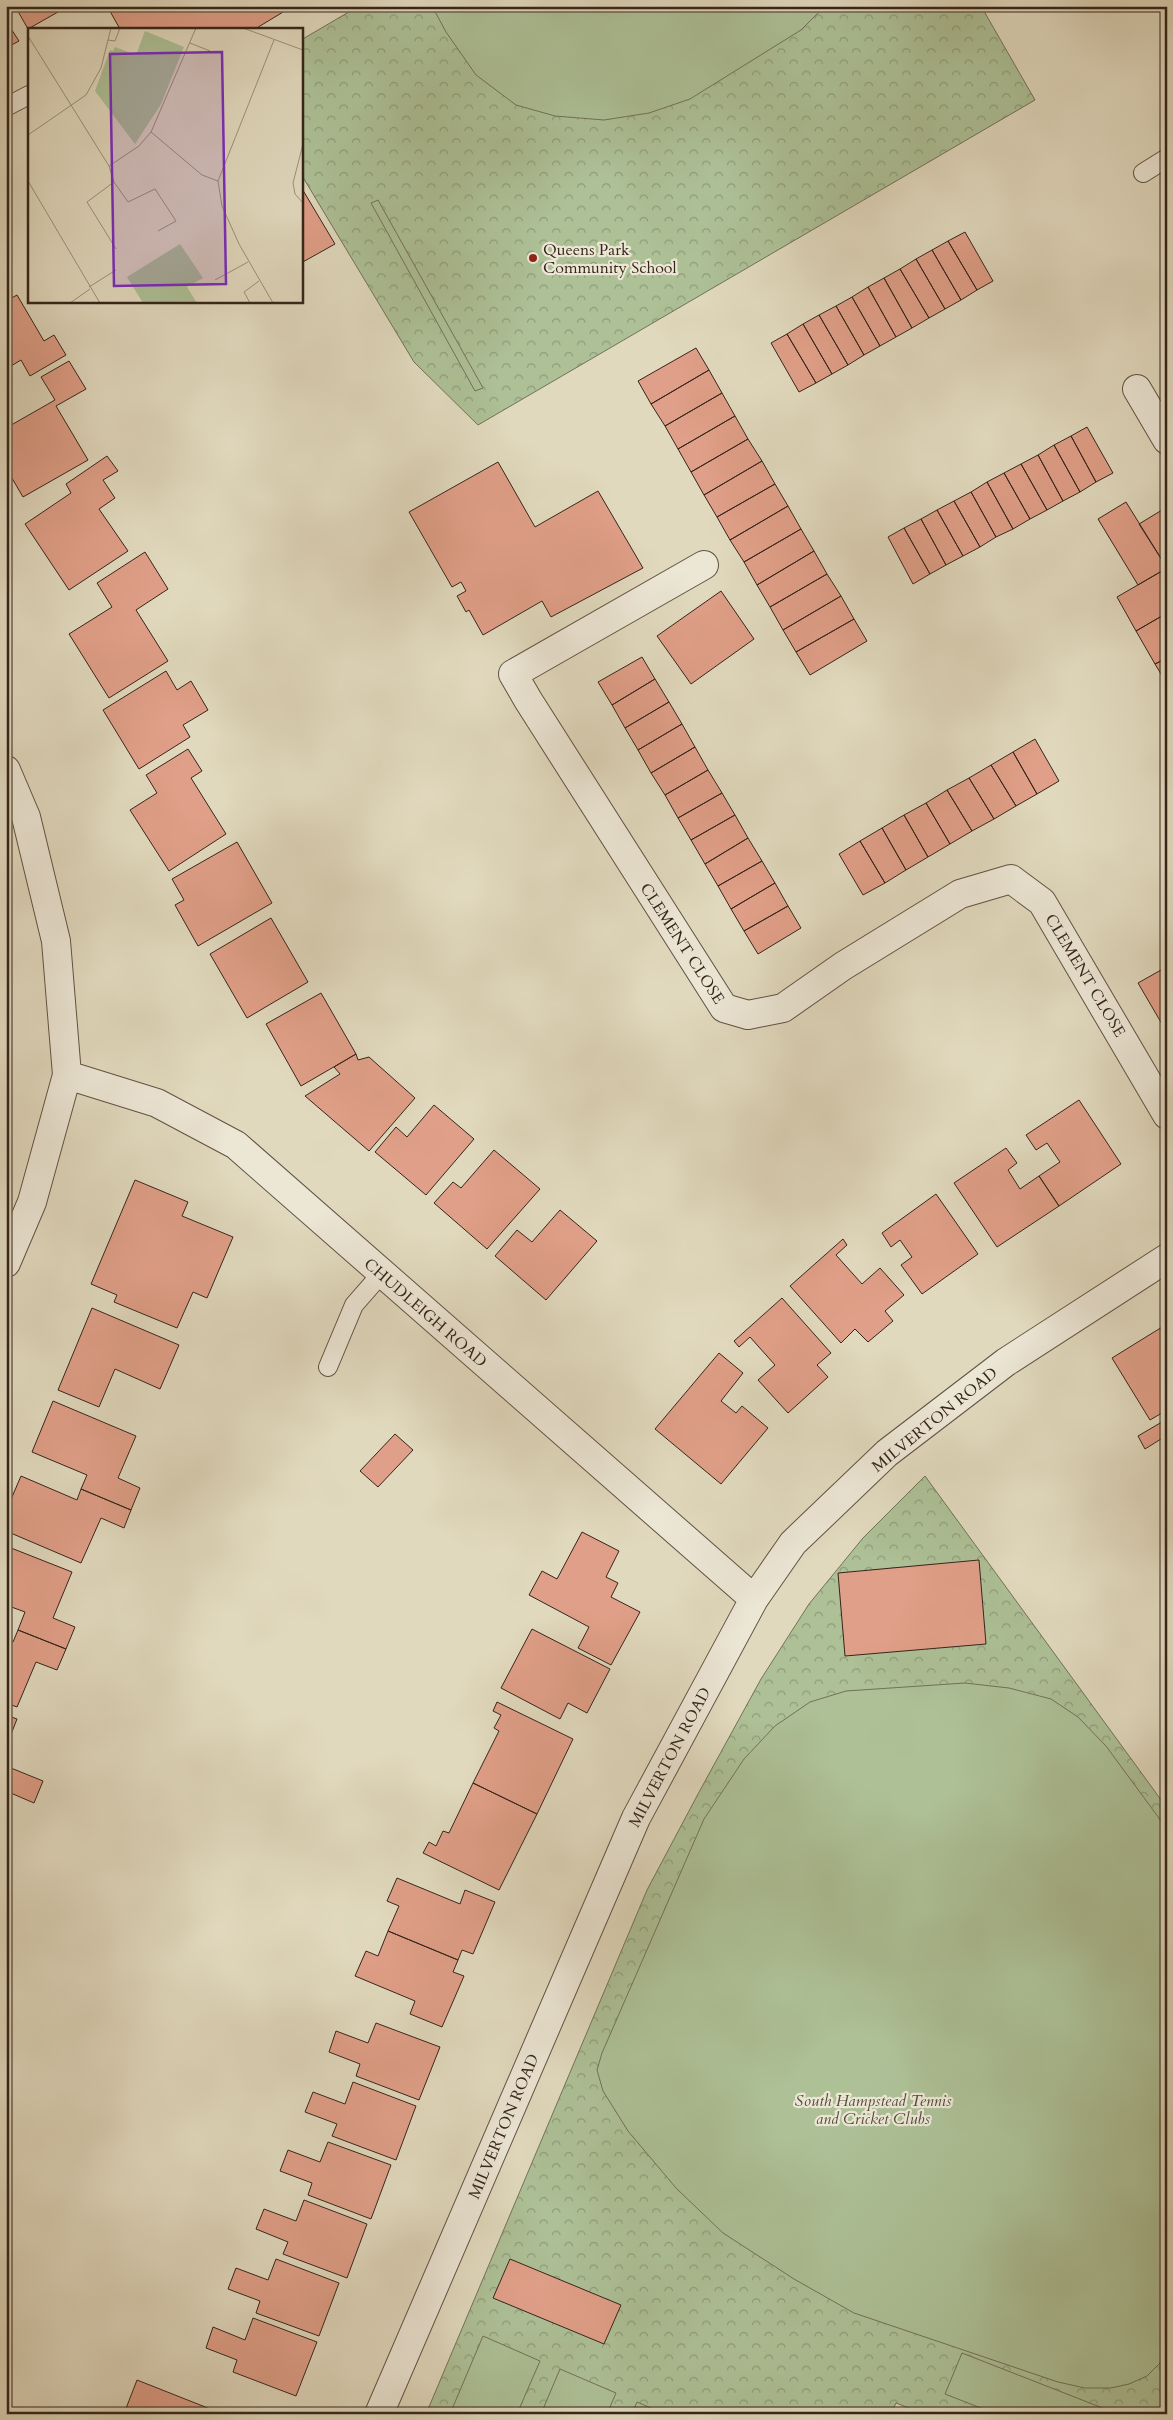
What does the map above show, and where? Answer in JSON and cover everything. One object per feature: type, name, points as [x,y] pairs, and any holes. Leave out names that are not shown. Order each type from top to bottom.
[{"type":"street","points":[[1137,389],[1167,440]]},
{"type":"street","name":"CLEMENT CLOSE","points":[[704,565],[513,674],[724,1008],[748,1015],[783,1008],[843,966],[960,894],[1011,879],[1042,902],[1161,1087],[1167,1115]]},
{"type":"street","points":[[6,770],[26,817],[56,942],[67,1076],[32,1202],[6,1263]]},
{"type":"street","name":"CHUDLEIGH ROAD","points":[[67,1076],[157,1102],[236,1145],[754,1599]]},
{"type":"street","name":"MILVERTON ROAD","points":[[379,2414],[636,1818],[754,1599],[793,1543],[888,1453],[1006,1362],[1167,1258]]},
{"type":"lane","points":[[6,107],[28,96]]},
{"type":"lane","points":[[1143,173],[1167,158]]},
{"type":"lane","points":[[328,1367],[354,1305],[382,1273]]},
{"type":"green space","name":"Queens Park Community School","points":[[359,6],[981,6],[1035,100],[478,425],[414,362],[302,176],[302,39]]},
{"type":"green space","points":[[432,6],[825,6],[801,30],[690,99],[649,113],[604,120],[555,116],[516,105],[476,75],[446,32]]},
{"type":"green space","points":[[378,200],[483,388],[475,391],[371,203]]},
{"type":"green space","name":"South Hampstead Tennis and Cricket Clubs","points":[[925,1476],[1167,1808],[1167,2414],[924,2414],[896,2403],[891,2414],[426,2414],[647,1890],[698,1794],[761,1679],[809,1604],[863,1538]]},
{"type":"green space","name":"South Hampstead Tennis and Cricket Clubs","points":[[965,1683],[1009,1688],[1051,1699],[1078,1717],[1106,1746],[1167,1829],[1167,2356],[1147,2376],[1129,2384],[1111,2388],[1085,2388],[1058,2382],[854,2313],[794,2279],[723,2233],[676,2188],[628,2131],[603,2091],[597,2070],[602,2053],[704,1819],[744,1759],[775,1726],[810,1702],[846,1691]]},
{"type":"green space","points":[[483,2336],[540,2361],[517,2414],[450,2414]]},
{"type":"green space","points":[[962,2353],[1118,2414],[996,2414],[945,2394]]},
{"type":"green space","points":[[560,2369],[616,2393],[607,2414],[541,2414]]},
{"type":"green space","points":[[637,2402],[665,2414],[632,2414]]},
{"type":"building","points":[[15,6],[64,6],[65,8],[28,29]]},
{"type":"building","points":[[107,6],[293,6],[257,28],[119,28]]},
{"type":"building","points":[[6,21],[19,41],[6,48]]},
{"type":"building","points":[[302,189],[335,244],[302,262]]},
{"type":"building","points":[[965,232],[993,281],[977,290],[948,241]]},
{"type":"building","points":[[948,241],[977,290],[961,300],[932,250]]},
{"type":"building","points":[[932,250],[961,300],[945,309],[916,259]]},
{"type":"building","points":[[916,259],[945,309],[929,318],[900,269]]},
{"type":"building","points":[[900,269],[929,318],[912,328],[884,278]]},
{"type":"building","points":[[884,278],[912,328],[896,337],[868,287]]},
{"type":"building","points":[[868,287],[896,337],[880,346],[852,297]]},
{"type":"building","points":[[17,295],[44,341],[54,335],[66,355],[30,376],[21,360],[6,369],[6,301]]},
{"type":"building","points":[[852,297],[880,346],[864,355],[836,306]]},
{"type":"building","points":[[836,306],[864,355],[848,365],[819,315]]},
{"type":"building","points":[[819,315],[848,365],[832,374],[803,324]]},
{"type":"building","points":[[803,324],[832,374],[816,383],[787,334]]},
{"type":"building","points":[[787,334],[816,383],[799,392],[771,343]]},
{"type":"building","points":[[696,348],[709,370],[651,404],[638,381]]},
{"type":"building","points":[[69,361],[86,389],[56,406],[88,460],[23,497],[6,468],[6,449],[12,446],[6,436],[6,428],[55,400],[41,377]]},
{"type":"building","points":[[709,370],[722,393],[665,426],[651,404]]},
{"type":"building","points":[[722,393],[735,416],[678,449],[665,426]]},
{"type":"building","points":[[735,416],[748,439],[691,472],[678,449]]},
{"type":"building","points":[[1087,427],[1113,473],[1096,482],[1071,436]]},
{"type":"building","points":[[1071,436],[1096,482],[1080,492],[1054,445]]},
{"type":"building","points":[[748,439],[762,461],[704,495],[691,472]]},
{"type":"building","points":[[1054,445],[1080,492],[1063,501],[1038,455]]},
{"type":"building","points":[[1038,455],[1063,501],[1047,510],[1021,464]]},
{"type":"building","points":[[107,456],[118,471],[103,480],[115,498],[99,509],[128,551],[69,590],[25,524],[71,493],[66,484]]},
{"type":"building","points":[[762,461],[775,484],[717,517],[704,495]]},
{"type":"building","points":[[498,462],[535,527],[598,491],[643,568],[551,617],[542,601],[483,635],[469,610],[466,612],[457,596],[466,591],[461,582],[452,587],[409,512]]},
{"type":"building","points":[[1021,464],[1047,510],[1030,519],[1004,473]]},
{"type":"building","points":[[1004,473],[1030,519],[1013,529],[987,482]]},
{"type":"building","points":[[987,482],[1013,529],[996,537],[971,492]]},
{"type":"building","points":[[775,484],[788,506],[730,540],[717,517]]},
{"type":"building","points":[[971,492],[996,537],[980,547],[954,501]]},
{"type":"building","points":[[954,501],[980,547],[963,556],[937,510]]},
{"type":"building","points":[[1126,502],[1167,568],[1138,585],[1098,519]]},
{"type":"building","points":[[788,506],[801,529],[744,562],[730,540]]},
{"type":"building","points":[[1167,507],[1167,568],[1139,524]]},
{"type":"building","points":[[937,510],[963,556],[946,565],[921,519]]},
{"type":"building","points":[[921,519],[946,565],[930,574],[904,528]]},
{"type":"building","points":[[904,528],[930,574],[913,584],[888,537]]},
{"type":"building","points":[[801,529],[814,551],[757,585],[744,562]]},
{"type":"building","points":[[814,551],[827,574],[770,607],[757,585]]},
{"type":"building","points":[[145,552],[168,589],[136,610],[168,661],[109,698],[69,634],[112,607],[97,583]]},
{"type":"building","points":[[1167,568],[1167,613],[1136,631],[1117,597]]},
{"type":"building","points":[[827,574],[841,596],[783,630],[770,607]]},
{"type":"building","points":[[721,591],[754,639],[691,684],[657,636]]},
{"type":"building","points":[[841,596],[854,619],[796,652],[783,630]]},
{"type":"building","points":[[1167,613],[1167,658],[1155,664],[1136,631]]},
{"type":"building","points":[[854,619],[867,641],[810,675],[796,652]]},
{"type":"building","points":[[642,657],[655,679],[612,705],[598,682]]},
{"type":"building","points":[[1167,658],[1167,684],[1155,664]]},
{"type":"building","points":[[166,671],[177,690],[191,681],[208,710],[183,725],[190,737],[139,769],[103,710]]},
{"type":"building","points":[[655,679],[669,702],[625,728],[612,705]]},
{"type":"building","points":[[669,702],[682,724],[638,750],[625,728]]},
{"type":"building","points":[[682,724],[695,747],[651,773],[638,750]]},
{"type":"building","points":[[1035,739],[1059,781],[1037,794],[1013,752]]},
{"type":"building","points":[[695,747],[708,770],[665,795],[651,773]]},
{"type":"building","points":[[188,749],[202,771],[191,778],[226,834],[169,871],[130,810],[157,793],[146,775]]},
{"type":"building","points":[[1013,752],[1037,794],[1016,806],[991,765]]},
{"type":"building","points":[[991,765],[1016,806],[994,819],[969,778]]},
{"type":"building","points":[[708,770],[722,793],[678,818],[665,795]]},
{"type":"building","points":[[969,778],[994,819],[972,831],[947,790]]},
{"type":"building","points":[[947,790],[972,831],[950,844],[926,803]]},
{"type":"building","points":[[722,793],[735,815],[691,840],[678,818]]},
{"type":"building","points":[[926,803],[950,844],[928,857],[904,815]]},
{"type":"building","points":[[735,815],[748,838],[705,864],[691,840]]},
{"type":"building","points":[[904,815],[928,857],[906,870],[882,828]]},
{"type":"building","points":[[882,828],[906,870],[885,883],[860,841]]},
{"type":"building","points":[[748,838],[762,861],[718,886],[705,864]]},
{"type":"building","points":[[860,841],[885,883],[863,895],[839,854]]},
{"type":"building","points":[[237,842],[272,903],[198,946],[175,905],[184,900],[172,879]]},
{"type":"building","points":[[762,861],[775,883],[731,909],[718,886]]},
{"type":"building","points":[[775,883],[788,906],[744,931],[731,909]]},
{"type":"building","points":[[788,906],[801,928],[758,954],[744,931]]},
{"type":"building","points":[[271,918],[308,982],[247,1018],[210,954]]},
{"type":"building","points":[[1167,966],[1167,980],[1161,970]]},
{"type":"building","points":[[1161,970],[1167,980],[1167,1022],[1162,1024],[1138,983]]},
{"type":"building","points":[[321,993],[356,1054],[301,1086],[266,1024]]},
{"type":"building","points":[[356,1054],[358,1060],[369,1057],[415,1098],[369,1151],[305,1096],[340,1074],[334,1067]]},
{"type":"building","points":[[1079,1100],[1121,1164],[1059,1206],[1039,1176],[1060,1162],[1047,1143],[1036,1150],[1026,1135]]},
{"type":"building","points":[[434,1105],[474,1139],[426,1195],[375,1152],[396,1127],[407,1137]]},
{"type":"building","points":[[1006,1148],[1017,1163],[1008,1170],[1020,1189],[1039,1176],[1059,1206],[997,1247],[954,1183]]},
{"type":"building","points":[[494,1150],[540,1189],[487,1249],[434,1203],[453,1182],[461,1188]]},
{"type":"building","points":[[135,1180],[188,1202],[182,1216],[233,1237],[207,1298],[193,1292],[177,1328],[114,1302],[117,1295],[91,1284]]},
{"type":"building","points":[[936,1194],[978,1254],[922,1294],[901,1265],[912,1257],[900,1240],[891,1247],[882,1233]]},
{"type":"building","points":[[560,1210],[597,1241],[546,1300],[495,1256],[517,1230],[532,1242]]},
{"type":"building","points":[[843,1239],[847,1245],[836,1255],[862,1284],[880,1268],[904,1295],[885,1311],[893,1321],[868,1342],[855,1329],[841,1343],[790,1286]]},
{"type":"building","points":[[782,1298],[831,1353],[817,1365],[828,1377],[788,1413],[758,1380],[775,1365],[750,1337],[739,1347],[734,1341]]},
{"type":"building","points":[[92,1308],[179,1345],[160,1389],[115,1369],[99,1407],[58,1390]]},
{"type":"building","points":[[1167,1324],[1167,1410],[1150,1420],[1112,1358]]},
{"type":"building","points":[[719,1353],[743,1373],[721,1401],[736,1413],[742,1406],[768,1428],[721,1484],[655,1429]]},
{"type":"building","points":[[53,1401],[136,1436],[118,1478],[140,1488],[131,1510],[81,1489],[87,1475],[32,1452]]},
{"type":"building","points":[[1167,1419],[1167,1450],[1161,1439],[1145,1449],[1138,1436]]},
{"type":"building","points":[[395,1434],[413,1450],[378,1487],[360,1471]]},
{"type":"building","points":[[21,1476],[77,1500],[81,1489],[131,1510],[124,1528],[101,1518],[81,1563],[6,1531],[6,1511]]},
{"type":"building","points":[[582,1532],[619,1551],[606,1577],[618,1583],[611,1597],[640,1612],[611,1665],[578,1648],[589,1627],[529,1595],[542,1571],[557,1579]]},
{"type":"building","points":[[6,1546],[72,1572],[53,1618],[75,1627],[66,1649],[18,1630],[25,1612],[6,1605]]},
{"type":"building","points":[[979,1560],[986,1644],[845,1656],[838,1573]]},
{"type":"building","points":[[532,1629],[610,1669],[587,1713],[568,1703],[560,1719],[501,1688]]},
{"type":"building","points":[[18,1630],[66,1649],[57,1670],[36,1662],[17,1707],[6,1703],[6,1639],[13,1642]]},
{"type":"building","points":[[497,1702],[573,1739],[537,1814],[473,1783],[499,1731],[494,1728],[501,1715],[493,1711]]},
{"type":"building","points":[[6,1715],[17,1719],[6,1747]]},
{"type":"building","points":[[6,1766],[43,1781],[34,1803],[6,1791]]},
{"type":"building","points":[[473,1783],[537,1814],[499,1890],[423,1853],[429,1842],[436,1846],[443,1831],[449,1833]]},
{"type":"building","points":[[397,1878],[460,1904],[465,1890],[495,1902],[473,1954],[462,1950],[458,1960],[388,1931],[399,1906],[387,1901]]},
{"type":"building","points":[[388,1931],[458,1960],[453,1972],[464,1976],[442,2027],[410,2014],[415,2001],[355,1976],[366,1951],[378,1956]]},
{"type":"building","points":[[376,2023],[440,2047],[419,2100],[356,2076],[360,2064],[329,2052],[336,2031],[368,2043]]},
{"type":"building","points":[[353,2082],[416,2106],[396,2160],[332,2136],[337,2124],[305,2112],[313,2092],[345,2104]]},
{"type":"building","points":[[328,2142],[391,2165],[371,2219],[308,2195],[312,2183],[280,2171],[288,2150],[320,2162]]},
{"type":"building","points":[[304,2200],[367,2224],[347,2278],[283,2254],[288,2242],[256,2229],[264,2209],[296,2221]]},
{"type":"building","points":[[276,2259],[339,2283],[319,2336],[256,2313],[260,2301],[228,2289],[236,2268],[268,2280]]},
{"type":"building","points":[[510,2259],[621,2305],[604,2344],[493,2298]]},
{"type":"building","points":[[253,2318],[317,2342],[296,2396],[233,2372],[237,2360],[206,2348],[213,2327],[245,2340]]},
{"type":"building","points":[[137,2380],[223,2414],[133,2414],[125,2411]]},
{"type":"place","name":"Queens Park Community School","points":[[533,258]]}]
